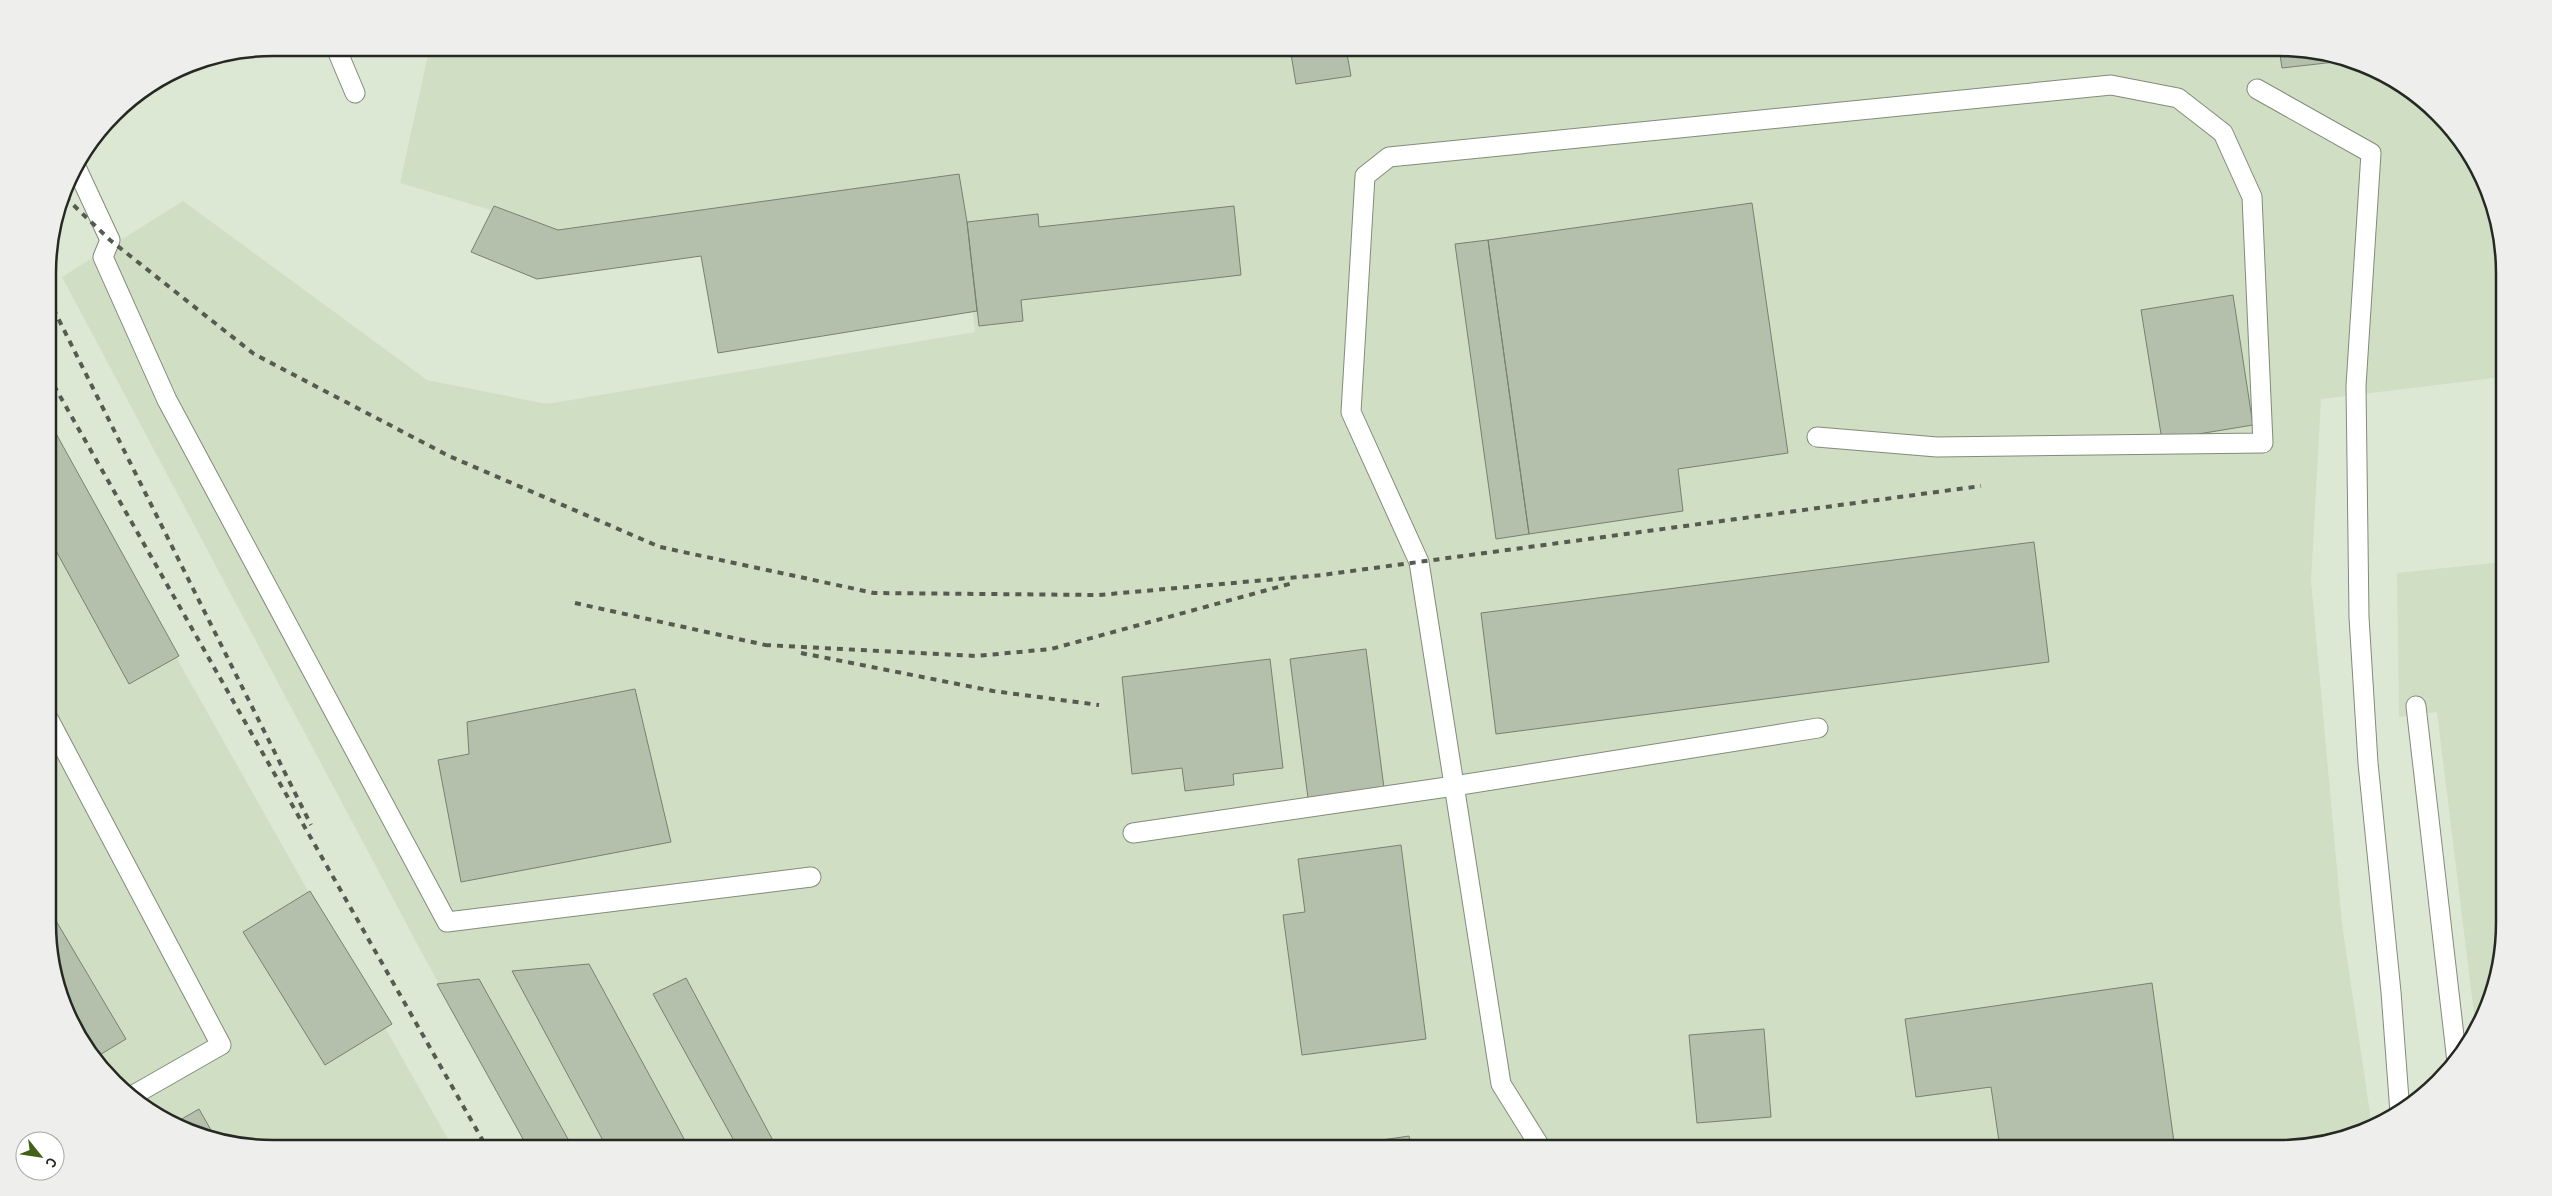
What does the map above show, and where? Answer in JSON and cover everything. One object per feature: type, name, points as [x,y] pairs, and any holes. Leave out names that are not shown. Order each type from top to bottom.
[{"type":"lane","points":[[339,56],[355,93]]},
{"type":"lane","points":[[1536,1140],[1501,1084],[1419,562],[1351,412],[1365,176],[1389,158],[2111,85],[2178,98],[2223,133],[2252,197],[2263,443],[1937,447],[1817,437]]},
{"type":"lane","points":[[2257,89],[2371,153],[2356,386],[2359,617],[2368,764],[2391,992],[2399,1103]]},
{"type":"lane","points":[[80,175],[110,240],[104,256],[167,400],[447,922],[811,877]]},
{"type":"lane","points":[[2416,706],[2455,1050]]},
{"type":"lane","points":[[1133,833],[1454,786],[1818,728]]},
{"type":"lane","points":[[56,733],[221,1045],[138,1092]]},
{"type":"shaded area","points":[[428,56],[2279,56],[2321,60],[2349,68],[2375,79],[2411,101],[2442,130],[2467,165],[2479,190],[2492,231],[2494,245],[2496,273],[2496,378],[2321,399],[2311,581],[2342,924],[2371,1119],[2349,1128],[2321,1136],[2279,1140],[525,1140],[422,953],[62,277],[183,201],[427,380],[547,404],[975,332],[958,174],[558,230],[400,183]]},
{"type":"shaded area","points":[[56,444],[448,1140],[273,1140],[231,1136],[203,1128],[165,1111],[130,1086],[101,1055],[85,1031],[68,993],[60,965],[56,923]]},
{"type":"shaded area","points":[[2496,563],[2496,923],[2492,965],[2484,993],[2474,1016],[2437,712],[2399,717],[2397,573]]},
{"type":"building","points":[[1291,56],[1347,56],[1351,76],[1296,84]]},
{"type":"building","points":[[2280,56],[2307,58],[2330,63],[2282,68]]},
{"type":"building","points":[[959,174],[967,222],[977,311],[718,353],[701,256],[537,279],[471,252],[494,206],[558,230]]},
{"type":"building","points":[[1752,203],[1788,453],[1678,469],[1683,511],[1529,534],[1488,240]]},
{"type":"building","points":[[1234,206],[1241,275],[1021,300],[1023,321],[979,326],[967,222],[1038,214],[1039,227]]},
{"type":"building","points":[[1488,240],[1529,534],[1496,539],[1455,244]]},
{"type":"building","points":[[2233,295],[2253,425],[2162,440],[2141,310]]},
{"type":"building","points":[[56,433],[179,656],[129,684],[56,551]]},
{"type":"building","points":[[2034,542],[2049,662],[1496,734],[1481,613]]},
{"type":"building","points":[[1366,649],[1384,788],[1308,798],[1290,659]]},
{"type":"building","points":[[1270,659],[1283,768],[1233,774],[1234,785],[1185,791],[1182,768],[1132,774],[1122,677]]},
{"type":"building","points":[[635,689],[671,842],[461,882],[438,760],[469,754],[467,722]]},
{"type":"building","points":[[1401,845],[1426,1039],[1302,1055],[1283,915],[1305,912],[1298,859]]},
{"type":"building","points":[[310,891],[392,1024],[325,1065],[243,932]]},
{"type":"building","points":[[56,921],[126,1039],[101,1054],[85,1031],[68,993],[60,965]]},
{"type":"building","points":[[589,964],[685,1140],[603,1140],[512,971]]},
{"type":"building","points":[[686,978],[773,1140],[734,1140],[653,994]]},
{"type":"building","points":[[479,979],[569,1140],[524,1140],[437,984]]},
{"type":"building","points":[[2152,983],[2174,1140],[1999,1140],[1991,1087],[1916,1097],[1905,1019]]},
{"type":"building","points":[[1764,1029],[1771,1117],[1697,1123],[1689,1035]]},
{"type":"building","points":[[199,1109],[211,1130],[203,1128],[182,1119]]},
{"type":"building","points":[[1409,1136],[1410,1140],[1382,1140]]},
{"type":"railway","points":[[69,201],[110,240],[254,354],[449,456],[660,547],[874,593],[1099,595],[1322,575],[1981,486]]},
{"type":"railway","points":[[56,314],[311,825]]},
{"type":"railway","points":[[56,389],[482,1140]]},
{"type":"railway","points":[[765,645],[976,656],[1051,649],[1293,583]]},
{"type":"railway","points":[[575,603],[770,646]]},
{"type":"railway","points":[[801,653],[993,691],[1099,705]]}]
